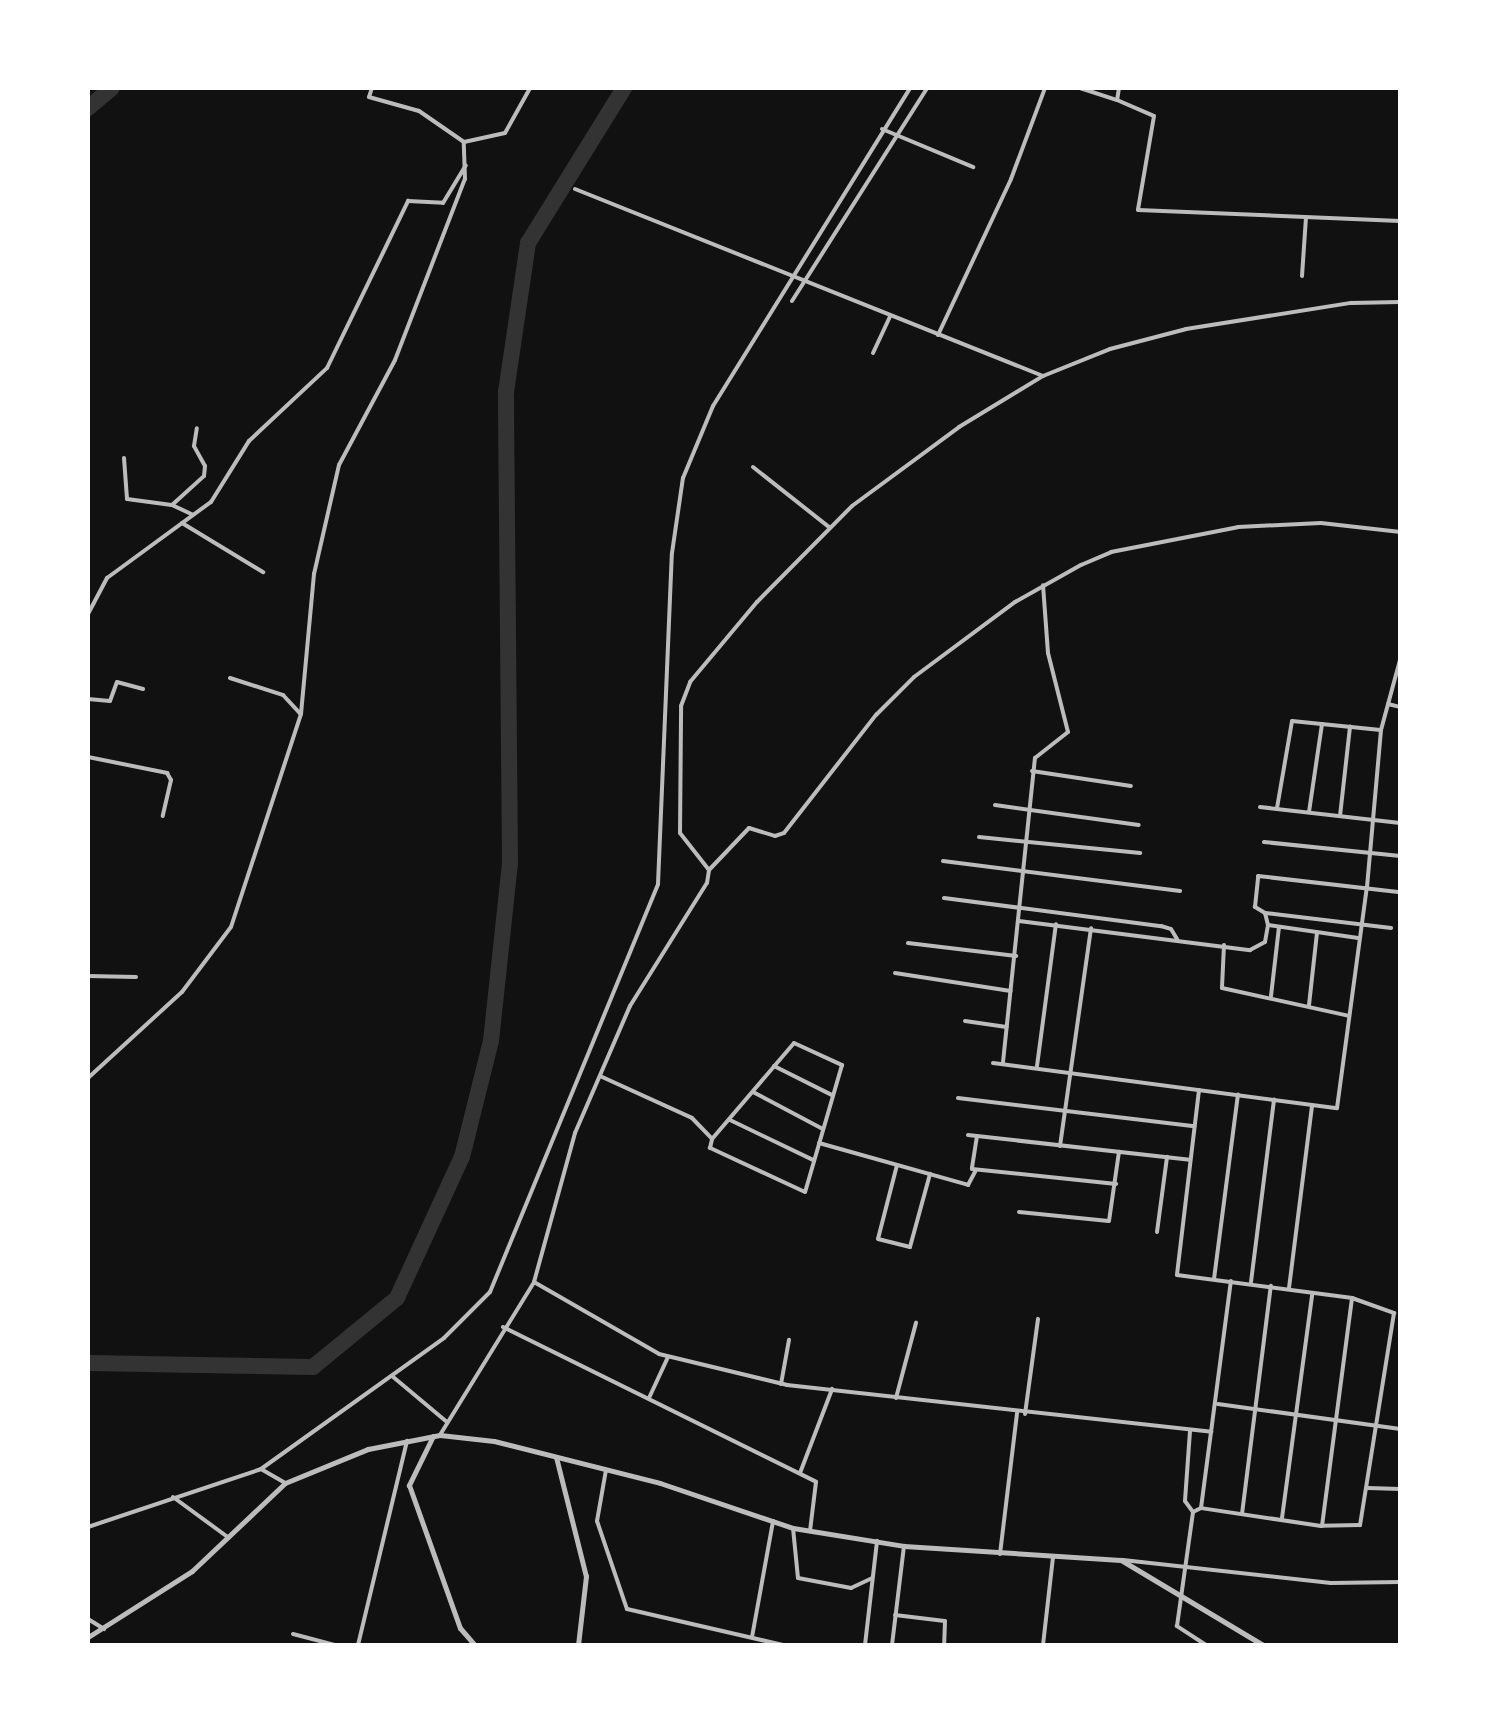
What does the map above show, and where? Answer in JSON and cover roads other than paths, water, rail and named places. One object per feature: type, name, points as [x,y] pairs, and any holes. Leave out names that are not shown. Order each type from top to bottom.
[{"type":"street","points":[[372,88],[369,97],[419,111],[464,142],[505,133],[530,88]]},
{"type":"street","points":[[88,1527],[261,1469],[454,1330],[496,1280],[589,1040],[656,890],[672,553],[683,478],[713,406],[791,275],[910,88]]},
{"type":"street","points":[[792,301],[927,88]]},
{"type":"street","points":[[938,336],[1011,179],[1045,88]]},
{"type":"street","points":[[1080,88],[1154,116],[1137,210],[1176,216],[1400,221]]},
{"type":"street","points":[[1117,100],[1119,88]]},
{"type":"street","points":[[882,129],[973,167]]},
{"type":"street","points":[[88,1078],[182,992],[222,943],[301,714],[314,574],[339,465],[395,360],[466,163],[464,142]]},
{"type":"street","points":[[88,614],[115,570],[214,498],[255,433],[327,368],[408,201],[445,202],[466,163]]},
{"type":"street","points":[[575,189],[1043,376]]},
{"type":"street","points":[[1302,276],[1306,217]]},
{"type":"street","points":[[709,870],[680,833],[686,690],[757,602],[829,527],[959,427],[1043,376],[1110,349],[1186,329],[1351,303],[1400,302]]},
{"type":"street","points":[[873,353],[890,317]]},
{"type":"street","points":[[172,505],[204,476],[205,466],[194,446],[197,428]]},
{"type":"street","points":[[124,458],[127,499],[172,505],[193,515]]},
{"type":"street","points":[[753,467],[829,527]]},
{"type":"street","points":[[182,523],[263,572]]},
{"type":"street","points":[[440,1435],[503,1327],[534,1282],[570,1147],[639,987],[704,888],[709,870],[749,828],[782,834],[893,697],[987,621],[1043,585],[1111,552],[1238,527],[1321,523],[1400,532]]},
{"type":"street","points":[[1003,1062],[1016,956],[1032,771],[1039,749],[1068,732],[1048,653],[1043,585]]},
{"type":"street","points":[[993,1063],[1037,1066],[1337,1108],[1367,887],[1381,730],[1400,660]]},
{"type":"street","points":[[230,678],[283,695],[301,714]]},
{"type":"street","points":[[88,699],[110,701],[117,682],[143,689]]},
{"type":"street","points":[[1388,704],[1400,707]]},
{"type":"street","points":[[1277,808],[1289,725],[1322,724],[1381,730]]},
{"type":"street","points":[[1309,812],[1322,724]]},
{"type":"street","points":[[1340,816],[1350,727]]},
{"type":"street","points":[[88,757],[167,773],[171,780],[163,816]]},
{"type":"street","points":[[1032,771],[1131,786]]},
{"type":"street","points":[[995,805],[1027,806],[1139,825]]},
{"type":"street","points":[[1260,807],[1400,823]]},
{"type":"street","points":[[979,837],[1140,853]]},
{"type":"street","points":[[1264,842],[1400,856]]},
{"type":"street","points":[[943,861],[1180,891]]},
{"type":"street","points":[[1391,928],[1265,913],[1255,907],[1258,876],[1398,892]]},
{"type":"street","points":[[944,898],[1161,926],[1171,929],[1177,939]]},
{"type":"street","points":[[1019,921],[1259,948],[1268,925],[1265,913]]},
{"type":"street","points":[[1037,1066],[1056,924]]},
{"type":"street","points":[[1268,925],[1358,938]]},
{"type":"street","points":[[1271,997],[1279,927]]},
{"type":"street","points":[[1060,1146],[1091,928]]},
{"type":"street","points":[[1309,1005],[1317,932]]},
{"type":"street","points":[[908,943],[1016,956]]},
{"type":"street","points":[[1224,945],[1222,988],[1349,1016]]},
{"type":"street","points":[[895,973],[1011,991]]},
{"type":"street","points":[[88,976],[136,977]]},
{"type":"street","points":[[965,1021],[1007,1027]]},
{"type":"street","points":[[794,1043],[842,1065],[805,1192],[710,1148],[712,1139],[753,1092],[794,1043]]},
{"type":"street","points":[[774,1066],[833,1095]]},
{"type":"street","points":[[600,1076],[692,1118],[712,1139]]},
{"type":"street","points":[[1193,1512],[1201,1508],[1321,1526],[1360,1525],[1394,1313],[1352,1298],[1251,1282],[1177,1275],[1199,1089]]},
{"type":"street","points":[[753,1092],[823,1129]]},
{"type":"street","points":[[1214,1280],[1238,1095]]},
{"type":"street","points":[[958,1098],[1194,1126]]},
{"type":"street","points":[[1251,1282],[1274,1099]]},
{"type":"street","points":[[1289,1288],[1312,1106]]},
{"type":"street","points":[[730,1120],[813,1160]]},
{"type":"street","points":[[968,1135],[1190,1160]]},
{"type":"street","points":[[977,1136],[972,1169],[1116,1184]]},
{"type":"street","points":[[819,1143],[968,1185],[976,1170]]},
{"type":"street","points":[[1019,1212],[1109,1221],[1119,1152]]},
{"type":"street","points":[[1157,1232],[1167,1157]]},
{"type":"street","points":[[897,1165],[878,1239],[910,1247],[930,1174]]},
{"type":"street","points":[[1201,1508],[1218,1404],[1231,1281]]},
{"type":"street","points":[[534,1282],[668,1357],[781,1384],[1025,1414],[1211,1432]]},
{"type":"street","points":[[1242,1514],[1271,1286]]},
{"type":"street","points":[[1282,1518],[1293,1415],[1312,1294]]},
{"type":"street","points":[[1321,1526],[1352,1298]]},
{"type":"street","points":[[1025,1414],[1038,1319]]},
{"type":"street","points":[[896,1398],[916,1323]]},
{"type":"street","points":[[503,1327],[800,1473],[819,1488],[810,1531]]},
{"type":"street","points":[[781,1384],[789,1340]]},
{"type":"street","points":[[649,1398],[668,1357]]},
{"type":"street","points":[[392,1376],[447,1422]]},
{"type":"street","points":[[800,1473],[832,1388]]},
{"type":"street","points":[[1218,1404],[1400,1429]]},
{"type":"street","points":[[1000,1554],[1017,1413]]},
{"type":"street","points":[[1190,1430],[1185,1501],[1193,1512],[1178,1630],[1206,1645]]},
{"type":"street","points":[[88,1637],[192,1571],[285,1483],[344,1457],[440,1435],[483,1439],[555,1456],[793,1528],[904,1546],[1187,1565],[1331,1583],[1400,1582]]},
{"type":"street","points":[[433,1436],[411,1471],[410,1491],[460,1628],[475,1645]]},
{"type":"street","points":[[358,1645],[407,1441]]},
{"type":"street","points":[[555,1456],[586,1576],[578,1645]]},
{"type":"street","points":[[261,1469],[285,1483]]},
{"type":"street","points":[[606,1470],[597,1518],[627,1609],[783,1645]]},
{"type":"street","points":[[1368,1488],[1400,1489]]},
{"type":"street","points":[[173,1497],[230,1538]]},
{"type":"street","points":[[752,1638],[773,1521]]},
{"type":"street","points":[[793,1528],[798,1578],[851,1588],[872,1578]]},
{"type":"street","points":[[865,1645],[877,1541]]},
{"type":"street","points":[[892,1645],[904,1546]]},
{"type":"street","points":[[1043,1645],[1053,1557]]},
{"type":"street","points":[[1121,1560],[1263,1645]]},
{"type":"street","points":[[895,1615],[945,1621],[944,1645]]},
{"type":"street","points":[[88,1619],[104,1629]]},
{"type":"street","points":[[293,1634],[335,1645]]},
{"type":"waterway","points":[[88,108],[112,88]]},
{"type":"waterway","points":[[88,1363],[313,1367],[397,1298],[462,1157],[491,1041],[510,864],[506,392],[528,243],[624,88]]}]
